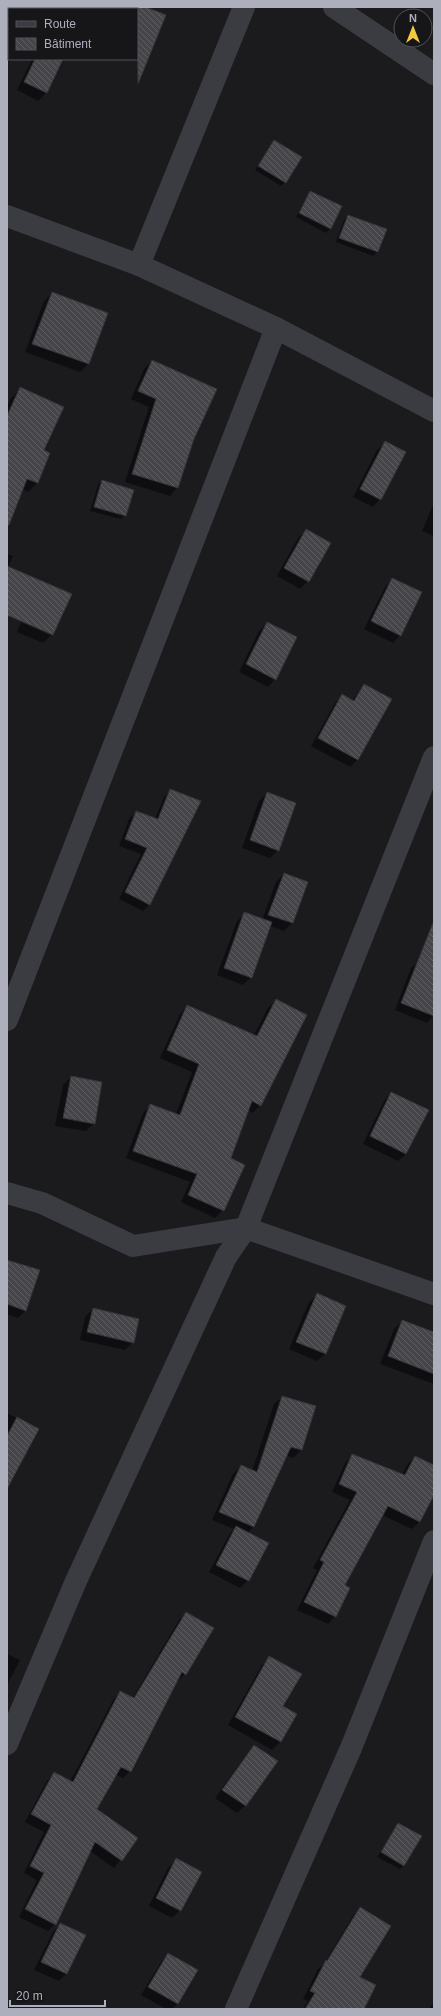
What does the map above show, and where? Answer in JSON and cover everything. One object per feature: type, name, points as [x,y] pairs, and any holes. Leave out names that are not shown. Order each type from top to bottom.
[{"type":"street","points":[[139,265],[244,7]]},
{"type":"street","points":[[334,7],[434,74]]},
{"type":"street","points":[[7,216],[139,265],[276,328],[434,411]]},
{"type":"street","points":[[7,1020],[276,328]]},
{"type":"street","points":[[7,1744],[76,1581],[226,1257],[246,1228],[434,757]]},
{"type":"street","points":[[7,1192],[42,1203],[133,1246],[246,1228],[434,1294]]},
{"type":"street","points":[[236,2009],[351,1748],[434,1541]]},
{"type":"building","points":[[146,7],[166,15],[138,84],[138,8]]},
{"type":"building","points":[[35,60],[63,60],[47,93],[24,82]]},
{"type":"building","points":[[274,140],[302,157],[286,183],[258,166]]},
{"type":"building","points":[[310,191],[342,206],[331,229],[299,213]]},
{"type":"building","points":[[348,215],[387,229],[378,252],[339,238]]},
{"type":"building","points":[[52,292],[108,313],[89,364],[32,344]]},
{"type":"building","points":[[152,360],[217,389],[194,439],[178,488],[132,474],[156,399],[138,391]]},
{"type":"building","points":[[20,387],[64,407],[44,450],[50,453],[38,483],[27,479],[9,525],[7,525],[7,416]]},
{"type":"building","points":[[385,441],[406,452],[381,500],[360,489]]},
{"type":"building","points":[[102,480],[134,490],[126,516],[94,507]]},
{"type":"building","points":[[306,529],[331,543],[309,582],[284,568]]},
{"type":"building","points":[[7,566],[72,594],[53,635],[7,615]]},
{"type":"building","points":[[392,578],[422,592],[401,636],[371,621]]},
{"type":"building","points":[[267,622],[297,637],[276,680],[246,664]]},
{"type":"building","points":[[364,684],[392,699],[358,760],[318,738],[342,694],[354,701]]},
{"type":"building","points":[[170,789],[201,801],[150,905],[125,892],[147,848],[125,839],[136,811],[158,819]]},
{"type":"building","points":[[267,792],[296,803],[279,851],[250,840]]},
{"type":"building","points":[[284,873],[308,882],[293,923],[268,915]]},
{"type":"building","points":[[244,912],[272,922],[252,978],[224,968]]},
{"type":"building","points":[[434,923],[434,1016],[401,1003]]},
{"type":"building","points":[[276,999],[307,1015],[261,1106],[252,1101],[231,1158],[245,1165],[224,1211],[188,1195],[197,1174],[133,1151],[150,1104],[180,1115],[199,1064],[167,1050],[187,1005],[257,1036]]},
{"type":"building","points":[[71,1076],[102,1082],[95,1124],[63,1118]]},
{"type":"building","points":[[391,1092],[429,1110],[406,1154],[370,1136]]},
{"type":"building","points":[[7,1260],[40,1270],[26,1311],[7,1304]]},
{"type":"building","points":[[317,1293],[346,1306],[326,1354],[296,1342]]},
{"type":"building","points":[[93,1308],[139,1319],[134,1343],[87,1332]]},
{"type":"building","points":[[402,1320],[434,1332],[434,1374],[388,1356]]},
{"type":"building","points":[[282,1396],[316,1406],[302,1450],[291,1447],[254,1527],[219,1512],[241,1465],[257,1472]]},
{"type":"building","points":[[17,1417],[39,1429],[7,1489],[7,1436]]},
{"type":"building","points":[[352,1454],[405,1475],[415,1456],[434,1465],[434,1495],[420,1522],[388,1506],[345,1585],[350,1588],[336,1617],[304,1602],[324,1562],[320,1560],[357,1492],[339,1484]]},
{"type":"building","points":[[236,1526],[269,1543],[249,1581],[216,1565]]},
{"type":"building","points":[[186,1612],[214,1628],[186,1675],[182,1672],[131,1772],[121,1767],[97,1809],[138,1838],[122,1861],[95,1842],[56,1925],[25,1909],[44,1873],[30,1866],[51,1825],[31,1814],[54,1772],[73,1782],[120,1691],[134,1698]]},
{"type":"building","points":[[269,1656],[302,1674],[283,1706],[297,1714],[281,1742],[235,1717]]},
{"type":"building","points":[[254,1745],[278,1761],[246,1806],[222,1790]]},
{"type":"building","points":[[398,1823],[422,1836],[404,1866],[381,1852]]},
{"type":"building","points":[[176,1858],[202,1872],[181,1911],[156,1898]]},
{"type":"building","points":[[360,1907],[391,1926],[360,1977],[376,1985],[364,2009],[305,2009],[315,1993],[310,1991],[326,1960],[327,1961]]},
{"type":"building","points":[[60,1923],[86,1935],[67,1974],[41,1962]]},
{"type":"building","points":[[168,1953],[198,1970],[178,2004],[148,1987]]}]
